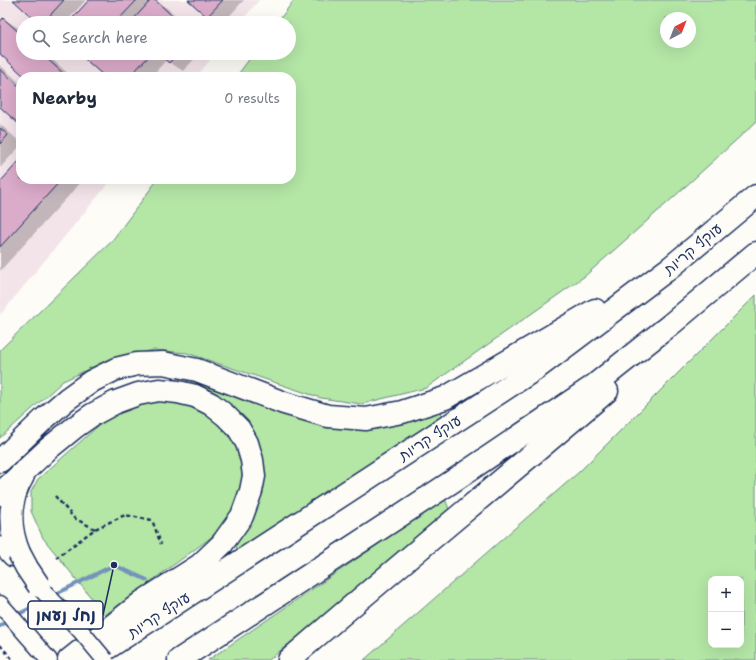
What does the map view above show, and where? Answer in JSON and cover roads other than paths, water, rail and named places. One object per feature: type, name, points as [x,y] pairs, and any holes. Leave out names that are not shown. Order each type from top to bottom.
[{"type":"highway","name":"עוקף קריות","points":[[89,660],[537,368],[671,267],[756,196]]},
{"type":"highway","points":[[179,660],[578,396],[670,325],[756,253]]},
{"type":"highway","points":[[1,460],[45,418],[67,399],[92,381],[116,369],[137,364],[163,363],[197,370],[284,403],[328,416],[366,419],[402,412],[445,398],[671,267]]},
{"type":"highway","points":[[289,660],[630,372],[670,325]]},
{"type":"highway","points":[[0,494],[28,466],[74,427],[116,402],[138,394],[159,390],[195,396],[211,404],[225,415],[239,429],[246,443],[252,460],[254,476],[251,491],[242,516],[222,544],[200,565],[142,602],[69,660]]},
{"type":"highway","points":[[28,466],[18,484],[11,506],[11,527],[14,541],[10,552],[27,568],[39,586]]},
{"type":"street","points":[[39,586],[80,630],[105,660]]},
{"type":"street","points":[[4,608],[49,660]]},
{"type":"waterway","points":[[52,596],[114,565],[147,580]]},
{"type":"waterway","points":[[15,616],[46,600]]},
{"type":"waterway","points":[[0,626],[9,620]]},
{"type":"place","name":"נחל נעמן","points":[[114,565]]}]
